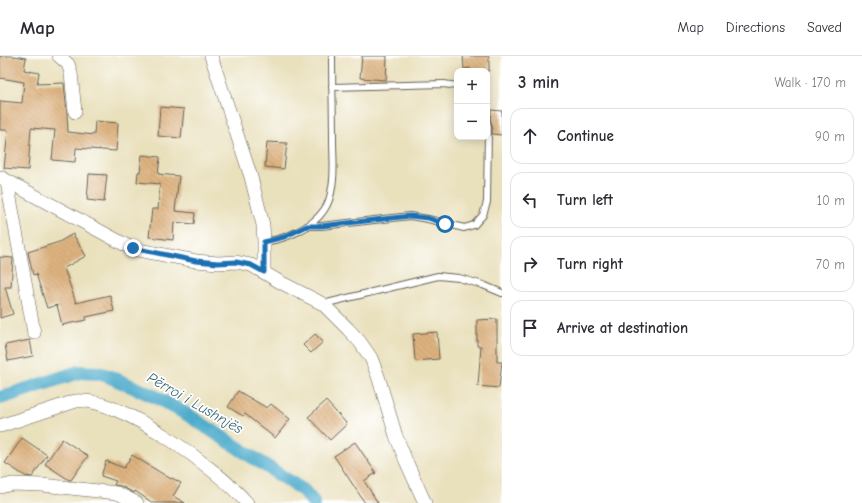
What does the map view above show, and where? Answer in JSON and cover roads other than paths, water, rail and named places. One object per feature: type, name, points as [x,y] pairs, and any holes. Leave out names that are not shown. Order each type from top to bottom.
[{"type":"street","points":[[59,56],[68,64],[71,73],[75,112]]},
{"type":"street","points":[[211,56],[251,177],[263,225],[264,272]]},
{"type":"street","points":[[4,179],[133,248],[196,261],[251,265],[323,304],[360,342],[371,358],[396,436],[425,503]]},
{"type":"street","points":[[4,179],[34,333]]},
{"type":"street","points":[[0,426],[76,401],[89,401],[99,404],[114,409],[140,422],[182,447],[247,503]]},
{"type":"street","points":[[0,487],[12,484],[42,485],[117,493],[137,503]]},
{"type":"lane","points":[[264,242],[284,237],[307,226],[318,218],[325,209],[329,200],[332,187],[332,56]]},
{"type":"lane","points":[[332,88],[444,84],[454,86]]},
{"type":"lane","points":[[307,226],[321,226],[410,216],[428,218],[464,228],[474,225],[483,215],[487,202],[488,140]]},
{"type":"lane","points":[[323,304],[438,276],[459,278],[483,284],[502,293]]},
{"type":"waterway","name":"Përroi i Lushnjës","points":[[0,398],[79,372],[98,373],[108,376],[156,397],[188,415],[304,491],[314,503]]}]
